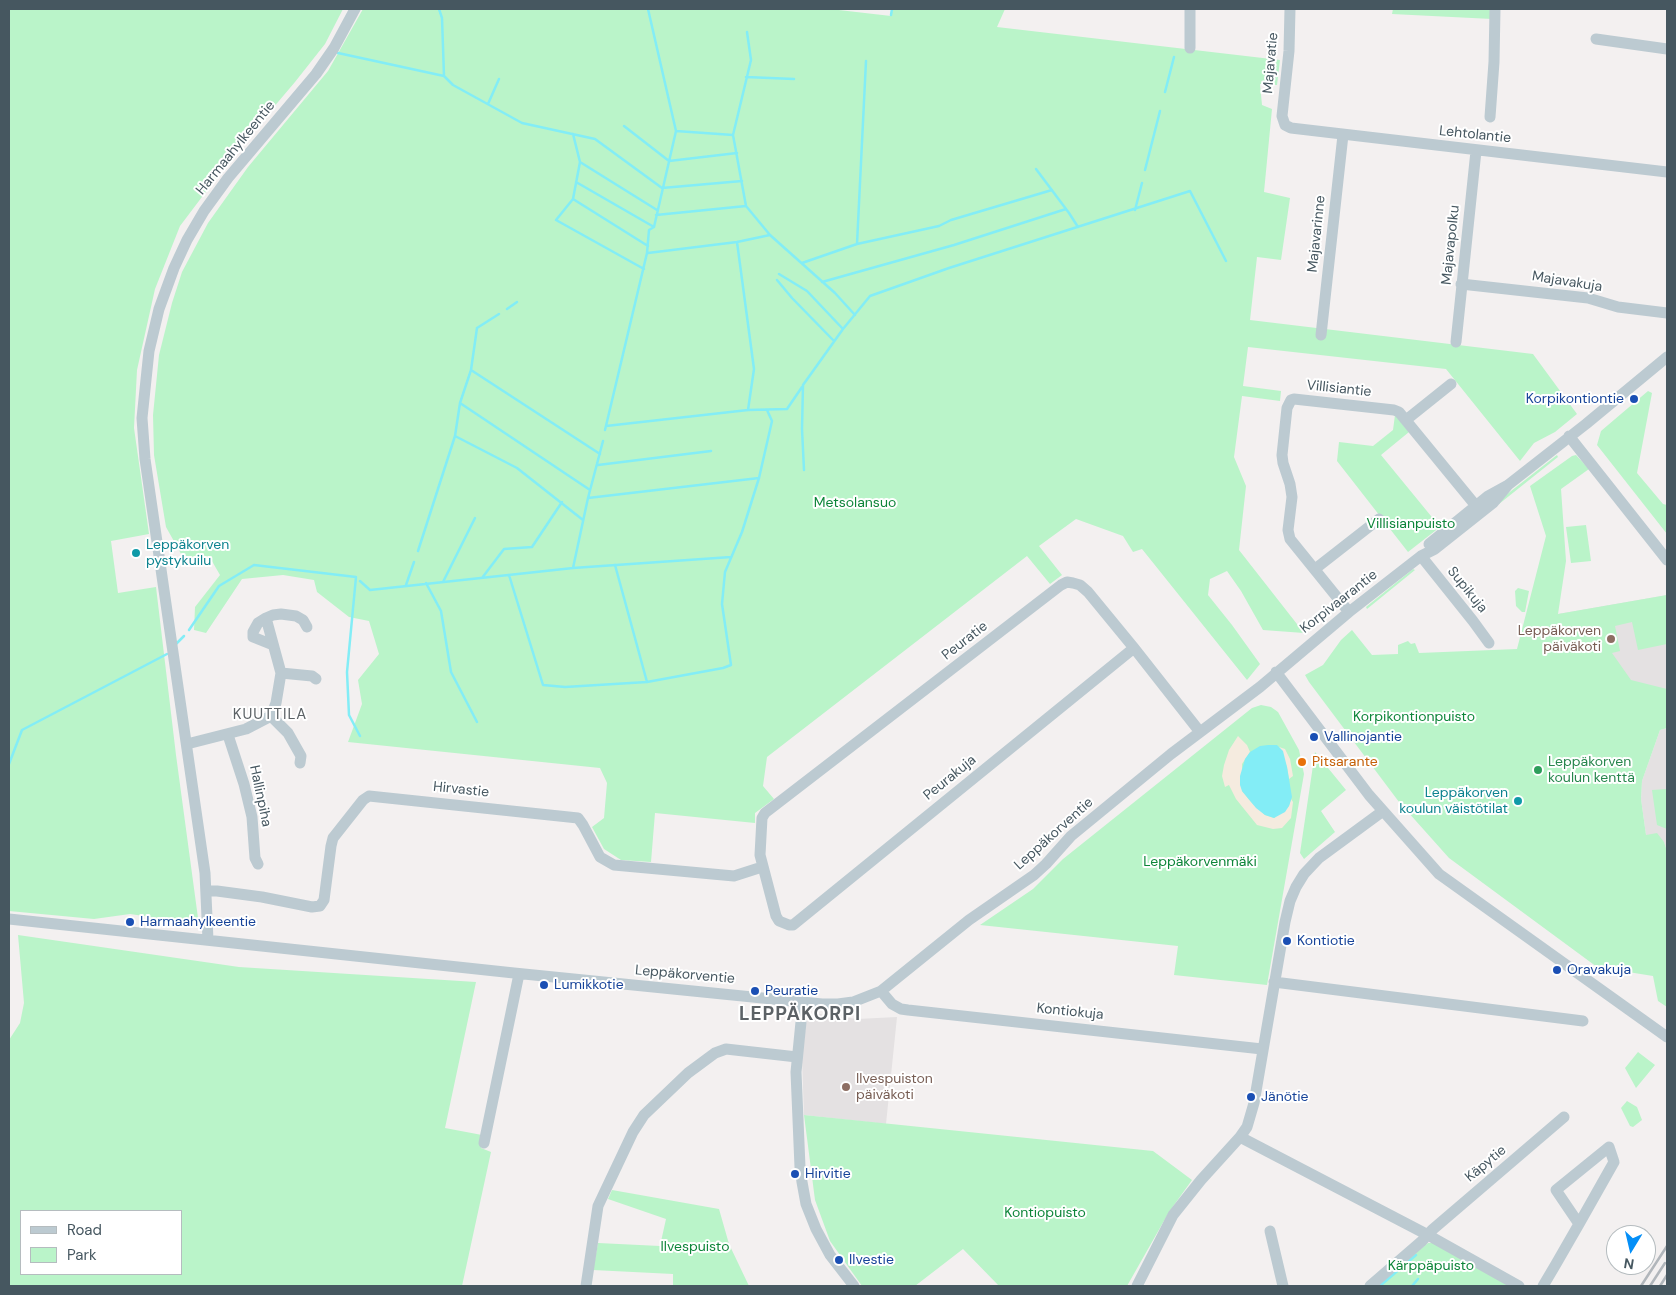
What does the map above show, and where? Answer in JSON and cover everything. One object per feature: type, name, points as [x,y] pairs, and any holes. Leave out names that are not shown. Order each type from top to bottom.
[{"type":"street","name":"Harmaahylkeentie","points":[[208,940],[205,873],[145,459],[142,418],[149,351],[159,309],[174,268],[204,210],[228,178],[316,74],[334,48],[355,9]]},
{"type":"street","points":[[1190,9],[1190,48]]},
{"type":"street","name":"Majavatie","points":[[1283,121],[1283,99],[1289,51],[1290,9]]},
{"type":"street","points":[[1490,117],[1495,9]]},
{"type":"street","points":[[1596,39],[1667,49]]},
{"type":"street","name":"Lehtolantie","points":[[1283,121],[1285,125],[1291,128],[1343,135],[1667,172]]},
{"type":"street","name":"Majavarinne","points":[[1320,335],[1343,135]]},
{"type":"street","name":"Majavapolku","points":[[1456,342],[1476,151]]},
{"type":"street","name":"Majavakuja","points":[[1461,284],[1588,298],[1618,307],[1667,313]]},
{"type":"street","name":"Korpivaarantie","points":[[1276,672],[1348,612],[1421,556],[1435,549],[1479,509],[1493,503],[1508,485],[1667,357]]},
{"type":"street","points":[[1406,420],[1451,384]]},
{"type":"street","name":"Villisiantie","points":[[1348,612],[1290,539],[1292,497],[1282,455],[1290,400],[1394,410],[1398,412],[1479,509]]},
{"type":"street","points":[[1569,436],[1667,560]]},
{"type":"street","points":[[1315,569],[1379,519]]},
{"type":"street","name":"Supikuja","points":[[1421,556],[1474,621],[1489,643]]},
{"type":"street","name":"Peuratie","points":[[784,924],[776,916],[762,867],[760,855],[762,818],[765,813],[1060,585],[1067,582],[1073,583],[1088,592],[1200,732]]},
{"type":"street","points":[[273,645],[253,637],[253,632],[258,623],[273,614],[296,616],[303,620],[307,627]]},
{"type":"street","points":[[187,744],[228,735],[246,729],[271,716],[276,703],[281,673],[266,618]]},
{"type":"street","name":"Peurakuja","points":[[784,924],[793,925],[1134,648]]},
{"type":"street","points":[[1276,672],[1383,811],[1439,874],[1667,1036]]},
{"type":"street","name":"Leppäkorventie","points":[[9,919],[519,974],[804,1002],[838,1004],[853,1002],[869,997],[881,990],[969,920],[1034,875],[1071,836],[1200,732],[1260,687],[1276,672]]},
{"type":"street","points":[[281,673],[312,676],[316,679]]},
{"type":"street","points":[[271,716],[288,733],[301,756],[300,763]]},
{"type":"street","name":"Hallinpiha","points":[[228,735],[252,817],[255,858],[258,864]]},
{"type":"street","name":"Hirvastie","points":[[206,891],[262,897],[312,907],[320,906],[324,900],[331,846],[334,838],[363,800],[369,796],[578,818],[600,857],[614,865],[734,876],[762,867]]},
{"type":"street","points":[[1137,1286],[1173,1215],[1247,1127],[1251,1115],[1290,901],[1304,874],[1319,858],[1383,811]]},
{"type":"street","points":[[484,1143],[519,974]]},
{"type":"street","points":[[1274,982],[1583,1021]]},
{"type":"street","name":"Kontiokuja","points":[[881,990],[892,1004],[901,1009],[1262,1049]]},
{"type":"street","points":[[804,1002],[796,1072],[800,1167],[806,1204],[826,1247],[854,1286]]},
{"type":"street","points":[[586,1286],[598,1206],[633,1132],[644,1115],[688,1073],[715,1052],[733,1049],[797,1057]]},
{"type":"street","name":"Käpytie","points":[[1370,1286],[1564,1117]]},
{"type":"street","points":[[1240,1137],[1428,1235],[1519,1286]]},
{"type":"street","points":[[1543,1286],[1579,1224],[1614,1162],[1609,1147],[1556,1190],[1579,1224]]},
{"type":"street","points":[[1270,1231],[1283,1286]]},
{"type":"shaded area","name":"Leppäkorven päiväkoti","points":[[1667,595],[1667,703],[1550,664],[1558,614]]},
{"type":"shaded area","points":[[1667,728],[1667,851],[1664,842],[1646,835],[1641,799],[1642,781],[1660,730]]},
{"type":"shaded area","name":"Ilvespuiston päiväkoti","points":[[819,1014],[857,1019],[897,1017],[886,1124],[804,1115],[802,1059],[806,1023],[811,1017]]},
{"type":"green space","points":[[9,9],[343,9],[325,44],[239,148],[180,226],[155,289],[137,370],[134,428],[149,534],[111,541],[118,593],[156,587],[198,918],[185,922],[130,914],[94,919],[9,911]]},
{"type":"green space","name":"Metsolansuo","points":[[363,9],[830,9],[891,16],[893,9],[1005,9],[997,27],[1280,60],[1277,85],[1260,84],[1262,105],[1272,109],[1264,192],[1290,198],[1281,260],[1257,257],[1250,320],[1533,354],[1577,414],[1555,432],[1534,443],[1520,461],[1446,369],[1248,347],[1243,386],[1281,391],[1280,401],[1242,396],[1234,457],[1246,486],[1239,550],[1304,633],[1263,630],[1241,591],[1227,571],[1210,579],[1208,595],[1260,664],[1247,680],[1142,549],[1133,552],[1123,536],[1076,519],[1039,546],[1062,575],[1050,584],[1027,556],[767,757],[763,786],[774,799],[755,813],[755,823],[655,813],[651,862],[621,860],[604,849],[592,827],[604,818],[607,783],[600,768],[348,742],[362,704],[358,680],[379,654],[369,621],[349,617],[317,592],[314,580],[283,575],[242,579],[206,633],[194,630],[195,607],[220,575],[209,556],[185,561],[166,527],[154,455],[153,415],[159,355],[172,303],[182,272],[208,223],[248,167],[328,71]]},
{"type":"green space","points":[[1393,9],[1492,9],[1492,19],[1392,14]]},
{"type":"green space","points":[[1648,391],[1652,393],[1637,473],[1663,504],[1667,505],[1667,534],[1597,445],[1601,431]]},
{"type":"green space","name":"Villisianpuisto","points":[[1395,415],[1409,432],[1381,455],[1440,527],[1408,552],[1337,461],[1339,442],[1373,446],[1393,430]]},
{"type":"green space","points":[[1557,455],[1558,457],[1499,504],[1497,502]]},
{"type":"green space","name":"Korpikontionpuisto","points":[[1576,455],[1589,469],[1561,489],[1566,561],[1558,614],[1667,595],[1667,644],[1638,650],[1632,622],[1615,626],[1620,651],[1612,653],[1631,680],[1667,689],[1667,728],[1660,730],[1642,781],[1641,799],[1646,835],[1657,833],[1664,842],[1667,851],[1667,1007],[1658,1001],[1653,976],[1597,967],[1449,858],[1399,802],[1305,675],[1323,665],[1341,640],[1352,630],[1372,655],[1398,654],[1398,645],[1408,641],[1411,644],[1415,643],[1419,653],[1517,649],[1546,536],[1530,486]]},
{"type":"green space","points":[[1586,525],[1591,561],[1571,563],[1566,527]]},
{"type":"green space","points":[[1413,569],[1415,570],[1367,609],[1366,607]]},
{"type":"green space","points":[[1518,588],[1529,591],[1525,612],[1522,612],[1516,606],[1515,591]]},
{"type":"green space","name":"Leppäkorvenmäki","points":[[1261,705],[1271,707],[1278,712],[1299,750],[1304,774],[1267,985],[1174,975],[1178,946],[980,925],[1033,889],[1063,859],[1252,708]]},
{"type":"green space","points":[[1315,752],[1346,790],[1321,811],[1335,832],[1304,859],[1300,853]]},
{"type":"green space","points":[[1667,789],[1667,829],[1657,825],[1652,790]]},
{"type":"green space","points":[[18,935],[239,967],[476,982],[445,1128],[482,1135],[481,1148],[491,1152],[462,1286],[9,1286],[9,1040],[20,1023],[24,1003]]},
{"type":"green space","points":[[1638,1052],[1655,1065],[1636,1088],[1625,1068]]},
{"type":"green space","points":[[1627,1101],[1637,1107],[1642,1120],[1633,1127],[1630,1126],[1621,1108]]},
{"type":"green space","name":"Kontiopuisto","points":[[804,1115],[1153,1151],[1192,1180],[1169,1212],[1127,1286],[999,1286],[963,1249],[915,1286],[862,1286],[830,1241],[815,1200]]},
{"type":"green space","name":"Ilvespuisto","points":[[612,1190],[719,1209],[729,1244],[749,1286],[673,1286],[673,1274],[593,1270],[598,1243],[660,1246],[666,1219],[608,1199]]},
{"type":"green space","name":"Kärppäpuisto","points":[[1428,1243],[1433,1243],[1509,1286],[1376,1286]]},
{"type":"sand","points":[[1238,736],[1247,745],[1250,752],[1242,764],[1242,791],[1251,802],[1265,815],[1274,818],[1289,806],[1291,799],[1293,802],[1291,818],[1282,828],[1273,829],[1257,825],[1236,799],[1229,785],[1225,787],[1222,776],[1224,765],[1229,750]]},
{"type":"sand","points":[[1279,747],[1285,749],[1290,759],[1293,776],[1289,779],[1287,767]]},
{"type":"water","points":[[1277,745],[1283,751],[1292,797],[1285,812],[1274,818],[1265,815],[1256,808],[1242,791],[1240,785],[1240,776],[1245,759],[1250,752],[1260,746]]},
{"type":"waterway","points":[[439,9],[442,18],[444,76]]},
{"type":"waterway","points":[[605,430],[647,253],[649,230],[654,227],[676,131],[648,9]]},
{"type":"waterway","points":[[891,15],[892,9]]},
{"type":"waterway","points":[[747,32],[751,60],[733,135],[746,206],[770,235],[835,293],[855,315]]},
{"type":"waterway","points":[[338,53],[444,76],[453,85],[522,123],[595,139],[662,188],[742,181]]},
{"type":"waterway","points":[[1165,92],[1174,57]]},
{"type":"waterway","points":[[857,244],[866,61]]},
{"type":"waterway","points":[[746,77],[794,79]]},
{"type":"waterway","points":[[488,104],[499,79]]},
{"type":"waterway","points":[[1145,170],[1160,111]]},
{"type":"waterway","points":[[624,126],[669,161],[737,153]]},
{"type":"waterway","points":[[676,131],[733,135]]},
{"type":"waterway","points":[[573,134],[580,162],[573,199],[556,220],[644,269]]},
{"type":"waterway","points":[[580,162],[657,210]]},
{"type":"waterway","points":[[1036,169],[1078,227]]},
{"type":"waterway","points":[[576,182],[654,227]]},
{"type":"waterway","points":[[1135,210],[1142,183]]},
{"type":"waterway","points":[[802,263],[857,244],[939,226],[951,220],[1052,190]]},
{"type":"waterway","points":[[804,470],[802,429],[803,385],[843,329],[870,296],[949,268],[1190,191],[1226,261]]},
{"type":"waterway","points":[[573,199],[648,246]]},
{"type":"waterway","points":[[656,215],[746,206]]},
{"type":"waterway","points":[[822,282],[954,245],[1066,209]]},
{"type":"waterway","points":[[648,253],[737,242],[770,235]]},
{"type":"waterway","points":[[737,242],[754,369],[748,410]]},
{"type":"waterway","points":[[779,274],[807,291],[843,329]]},
{"type":"waterway","points":[[777,280],[834,341]]},
{"type":"waterway","points":[[507,309],[517,302]]},
{"type":"waterway","points":[[418,551],[455,436],[460,403],[471,370],[477,328],[499,314]]},
{"type":"waterway","points":[[471,370],[600,454]]},
{"type":"waterway","points":[[606,426],[748,410],[787,409],[802,387]]},
{"type":"waterway","points":[[460,403],[590,490]]},
{"type":"waterway","points":[[509,575],[543,685],[565,687],[647,682],[731,665],[722,604],[725,572],[742,532],[759,478],[772,421],[767,410]]},
{"type":"waterway","points":[[455,436],[517,468],[583,520]]},
{"type":"waterway","points":[[573,568],[603,441]]},
{"type":"waterway","points":[[598,465],[711,451]]},
{"type":"waterway","points":[[588,498],[759,478]]},
{"type":"waterway","points":[[482,578],[504,549],[532,547],[562,502]]},
{"type":"waterway","points":[[443,582],[475,518]]},
{"type":"waterway","points":[[360,581],[370,590],[573,568],[731,557]]},
{"type":"waterway","points":[[406,585],[414,562]]},
{"type":"waterway","points":[[189,630],[219,586],[254,565],[356,577],[347,672],[349,715],[360,736]]},
{"type":"waterway","points":[[615,565],[647,682]]},
{"type":"waterway","points":[[426,583],[441,611],[451,672],[477,722]]},
{"type":"waterway","points":[[176,644],[184,636]]},
{"type":"waterway","points":[[9,764],[22,730],[167,654]]},
{"type":"waterway","points":[[1381,1285],[1416,1255]]},
{"type":"waterway","points":[[1412,1286],[1418,1279]]},
{"type":"railway","points":[[1641,1286],[1667,1246]]},
{"type":"railway","points":[[1650,1286],[1665,1263]]},
{"type":"railway","points":[[1660,1286],[1667,1275]]},
{"type":"place","name":"Korpikontiontie","points":[[1634,399]]},
{"type":"place","name":"Leppäkorven pystykuilu","points":[[136,553]]},
{"type":"place","name":"Leppäkorven päiväkoti","points":[[1611,639]]},
{"type":"place","name":"Vallinojantie","points":[[1314,737]]},
{"type":"place","name":"Pitsarante","points":[[1302,762]]},
{"type":"place","name":"Leppäkorven koulun kenttä","points":[[1538,770]]},
{"type":"place","name":"Leppäkorven koulun väistötilat","points":[[1518,801]]},
{"type":"place","name":"Harmaahylkeentie","points":[[130,922]]},
{"type":"place","name":"Kontiotie","points":[[1287,941]]},
{"type":"place","name":"Oravakuja","points":[[1557,970]]},
{"type":"place","name":"Lumikkotie","points":[[544,985]]},
{"type":"place","name":"Peuratie","points":[[755,991]]},
{"type":"place","name":"Ilvespuiston päiväkoti","points":[[846,1087]]},
{"type":"place","name":"Jänötie","points":[[1251,1097]]},
{"type":"place","name":"Hirvitie","points":[[795,1174]]},
{"type":"place","name":"Ilvestie","points":[[839,1260]]},
{"type":"district","name":"KUUTTILA","points":[[270,715]]},
{"type":"district","name":"LEPPÄKORPI","points":[[800,1015]]}]
